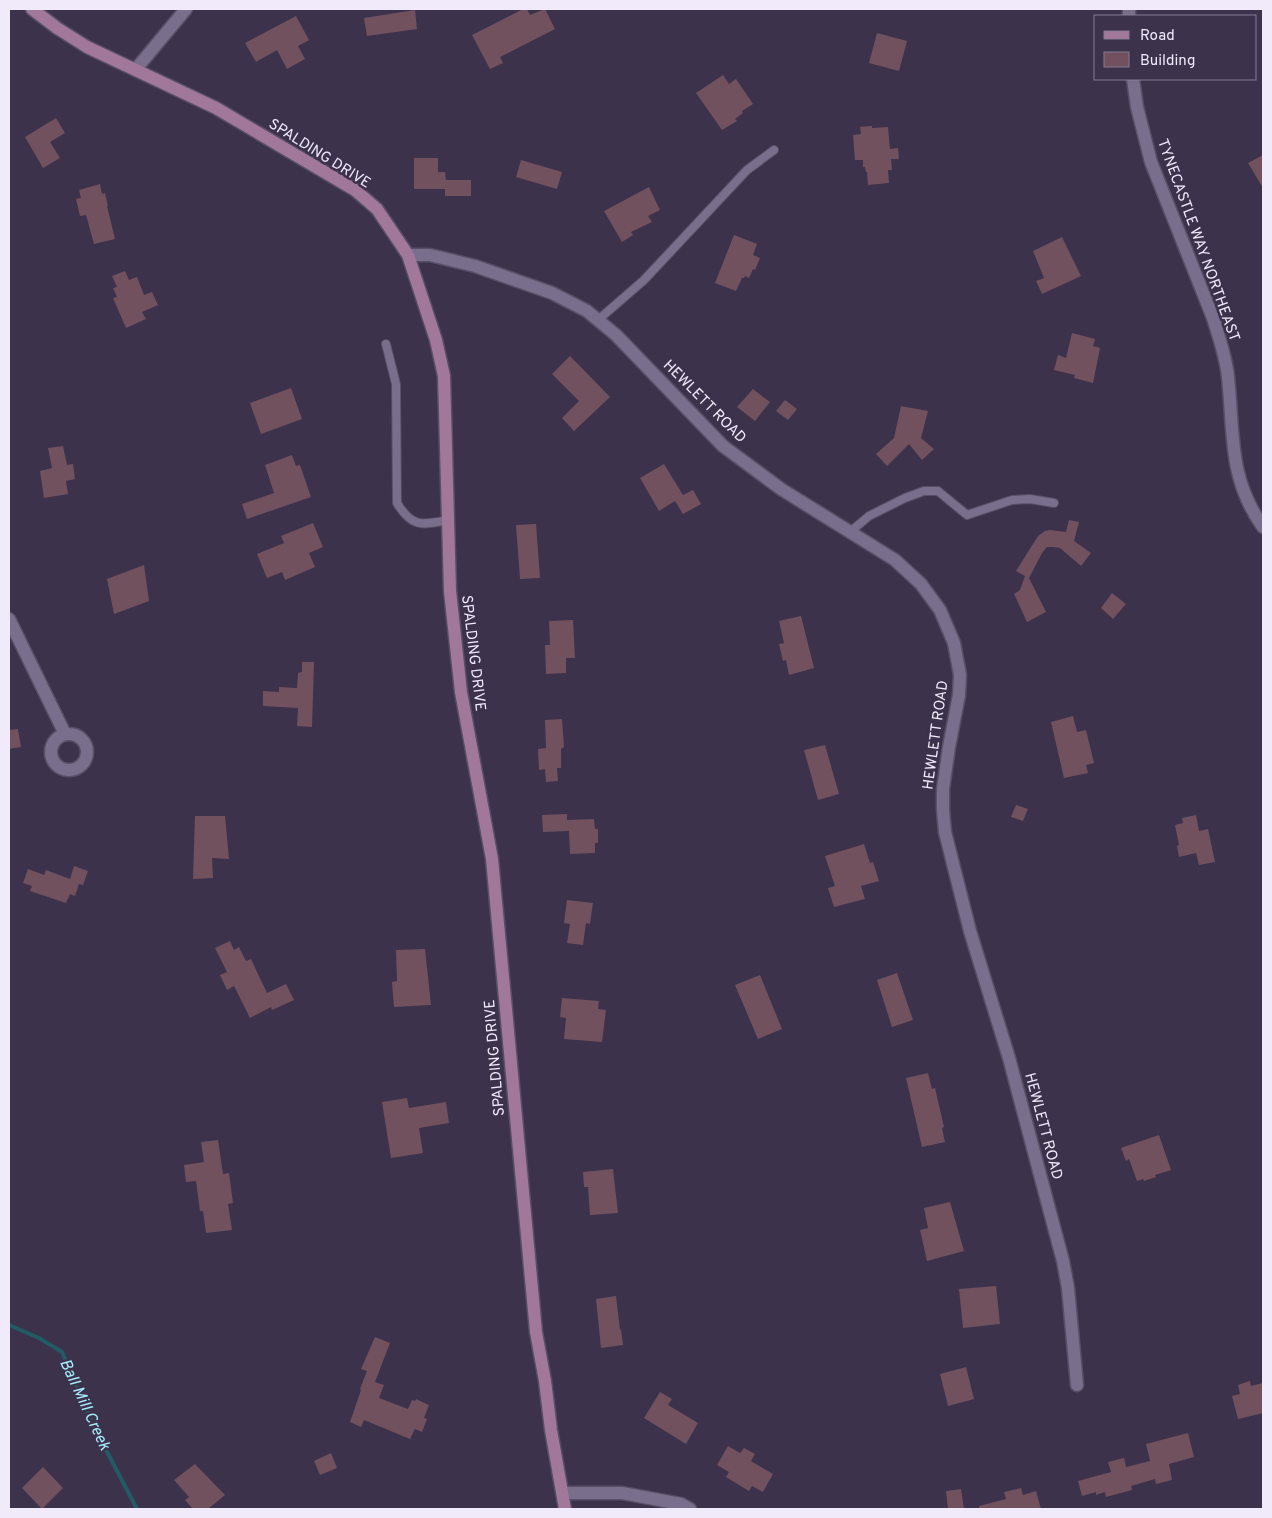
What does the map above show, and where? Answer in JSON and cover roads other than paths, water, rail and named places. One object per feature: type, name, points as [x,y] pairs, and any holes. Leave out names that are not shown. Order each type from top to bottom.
[{"type":"street","name":"SPALDING DRIVE","points":[[32,9],[57,28],[88,46],[216,108],[355,190],[376,210],[408,255],[436,340],[444,376],[450,590],[461,692],[492,859],[536,1332],[565,1509]]},
{"type":"street","points":[[136,69],[186,9]]},
{"type":"street","name":"TYNECASTLE WAY NORTHEAST","points":[[1133,80],[1136,107],[1151,162],[1221,342],[1228,375],[1234,460],[1241,486],[1250,508],[1263,527]]},
{"type":"street","name":"HEWLETT ROAD","points":[[408,255],[430,255],[475,266],[552,293],[587,311],[616,335],[723,446],[780,489],[896,560],[921,584],[940,610],[954,643],[960,675],[959,696],[943,789],[945,832],[970,931],[1009,1058],[1063,1261],[1068,1288],[1076,1385]]},
{"type":"street","points":[[9,619],[65,734]]},
{"type":"street","points":[[563,1493],[622,1493],[680,1504],[690,1509]]},
{"type":"lane","points":[[598,320],[644,280],[747,170],[774,150]]},
{"type":"lane","points":[[386,344],[396,384],[397,503],[404,515],[420,524],[448,520]]},
{"type":"lane","points":[[850,532],[869,516],[924,491],[938,491],[967,514],[1012,500],[1030,499],[1054,502]]},
{"type":"waterway","name":"Ball Mill Creek","points":[[9,1325],[39,1338],[62,1352],[93,1425],[137,1509]]}]
